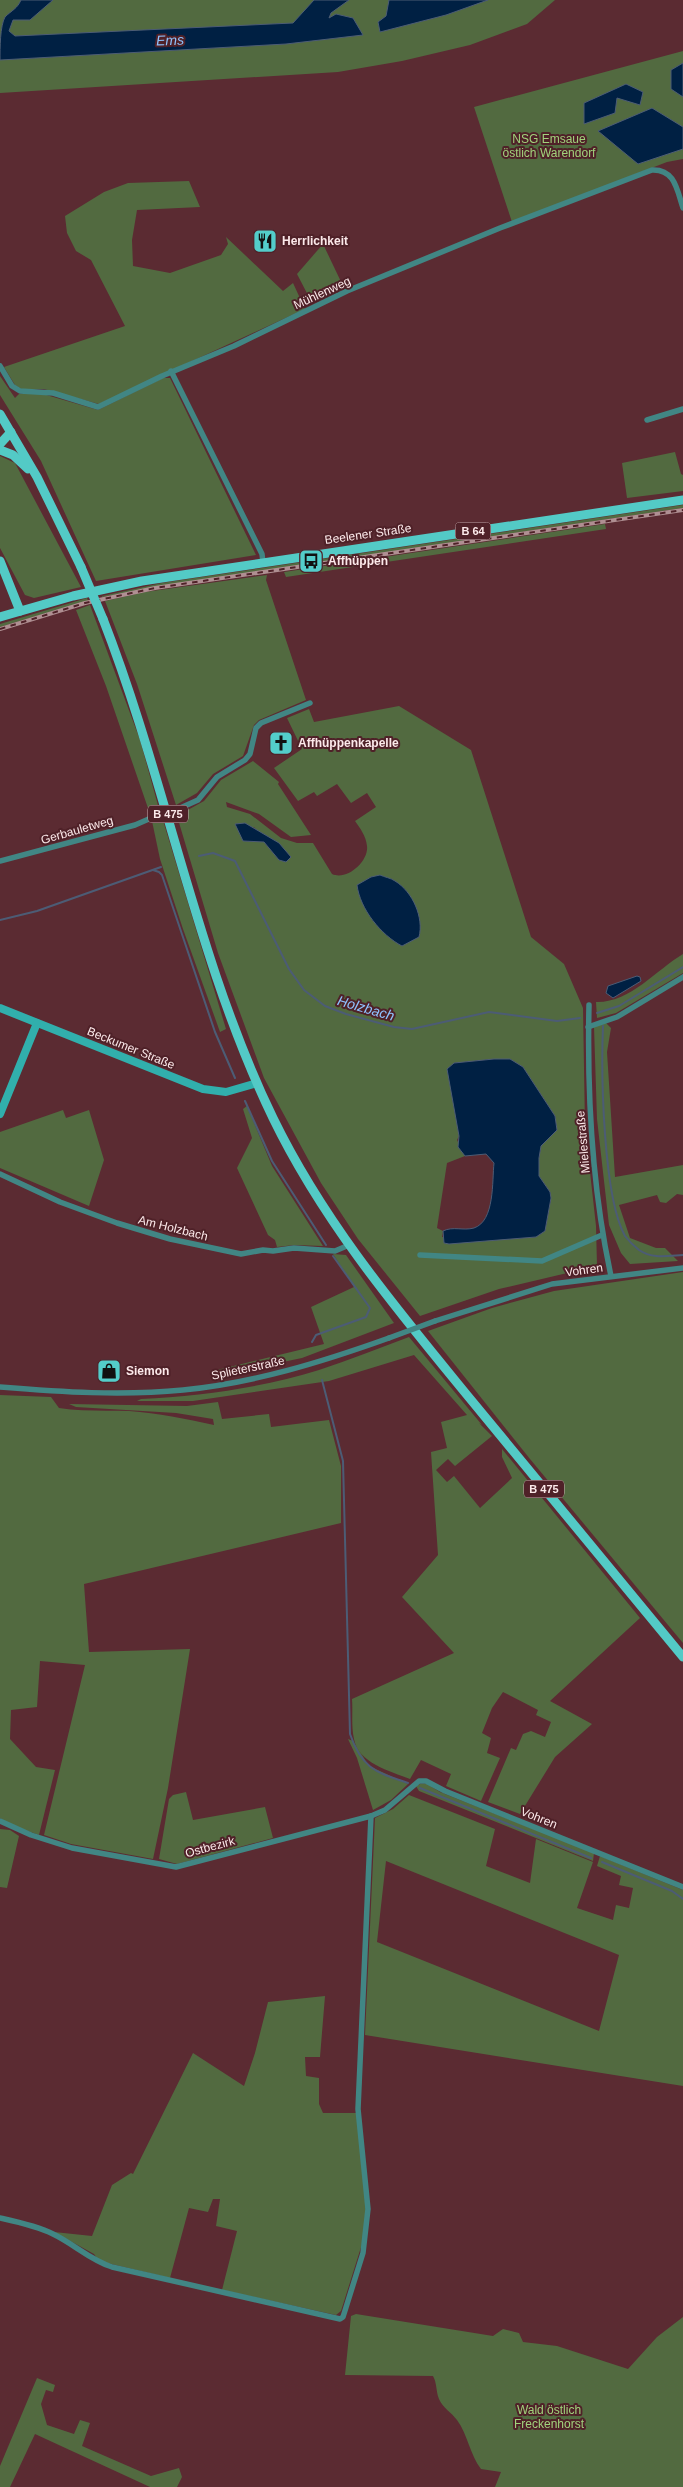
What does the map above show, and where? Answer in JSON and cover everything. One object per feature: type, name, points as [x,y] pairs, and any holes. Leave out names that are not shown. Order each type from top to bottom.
[{"type":"main road","name":"B 475","points":[[0,414],[37,477],[81,567],[103,619],[146,740],[222,992],[257,1083],[306,1180],[349,1245],[405,1320],[683,1657]]},
{"type":"main road","points":[[0,433],[11,432]]},
{"type":"main road","points":[[0,444],[11,432]]},
{"type":"main road","points":[[0,450],[18,459],[37,477]]},
{"type":"main road","name":"Beelener Straße","points":[[0,617],[115,586],[263,562],[683,500]]},
{"type":"main road","points":[[0,561],[20,611]]},
{"type":"street","name":"Mühlenweg","points":[[0,366],[12,386],[20,391],[53,394],[98,407],[171,372],[234,346],[354,288],[500,228],[652,170],[665,171],[675,182],[683,208]]},
{"type":"street","points":[[171,372],[262,554],[263,562]]},
{"type":"street","points":[[647,420],[683,409]]},
{"type":"street","points":[[178,809],[198,800],[217,777],[245,760],[250,754],[256,728],[261,723],[310,703]]},
{"type":"street","name":"Gerbauletweg","points":[[0,861],[135,824],[158,815]]},
{"type":"street","points":[[588,1027],[617,1017],[683,977]]},
{"type":"street","name":"Mielestraße","points":[[588,1005],[590,1114],[602,1235],[611,1276]]},
{"type":"street","name":"Beckumer Straße","points":[[0,1008],[203,1089],[226,1092],[257,1083]]},
{"type":"street","points":[[0,1114],[37,1023]]},
{"type":"street","name":"Am Holzbach","points":[[0,1174],[60,1202],[117,1224],[164,1237],[241,1254],[264,1250],[304,1249],[335,1252],[349,1245]]},
{"type":"street","points":[[420,1255],[542,1261],[602,1235]]},
{"type":"street","name":"Vohren","points":[[489,1302],[552,1284],[683,1268]]},
{"type":"street","name":"Splieterstraße","points":[[0,1387],[96,1393],[191,1389],[258,1378],[389,1338],[489,1302]]},
{"type":"street","name":"Vohren","points":[[394,1802],[419,1780],[426,1781],[445,1791],[683,1887]]},
{"type":"street","name":"Ostbezirk","points":[[0,1821],[24,1832],[72,1848],[176,1866],[371,1816],[394,1802]]},
{"type":"street","points":[[0,2218],[52,2233],[74,2245],[95,2261],[112,2267],[340,2319],[343,2317],[362,2253],[368,2209],[358,2109],[371,1816]]},
{"type":"green space","points":[[0,0],[555,0],[527,24],[470,45],[402,61],[338,72],[0,93]]},
{"type":"green space","name":"NSG Emsaue östlich Warendorf","points":[[683,51],[683,159],[667,162],[512,222],[474,107]]},
{"type":"green space","points":[[189,181],[200,207],[137,210],[132,240],[133,266],[170,273],[221,255],[228,244],[226,237],[283,291],[293,283],[305,309],[99,404],[44,389],[21,389],[15,385],[4,367],[125,326],[91,260],[76,251],[67,233],[65,216],[104,192],[128,183]]},
{"type":"green space","points":[[323,244],[344,288],[317,301],[310,299],[297,274]]},
{"type":"green space","points":[[0,376],[15,398],[19,394],[43,394],[98,410],[163,378],[170,378],[256,555],[96,581],[41,461],[0,395]]},
{"type":"green space","points":[[675,452],[681,474],[683,475],[683,491],[627,498],[622,463]]},
{"type":"green space","points":[[0,456],[15,463],[81,587],[34,598],[25,595],[0,548]]},
{"type":"green space","points":[[683,505],[683,508],[200,580],[102,597],[162,583]]},
{"type":"green space","points":[[605,524],[606,529],[286,577],[284,572]]},
{"type":"green space","points":[[267,575],[266,580],[306,700],[259,720],[254,725],[243,756],[213,774],[197,793],[176,805],[137,684],[105,601],[145,592]]},
{"type":"green space","points":[[87,598],[88,601],[0,627],[0,624]]},
{"type":"green space","points":[[90,605],[140,740],[159,809],[149,811],[106,686],[76,610]]},
{"type":"green space","points":[[399,706],[471,750],[531,937],[564,964],[583,1008],[585,1127],[596,1226],[597,1266],[499,1289],[420,1316],[358,1239],[321,1183],[264,1078],[218,953],[177,816],[204,801],[221,780],[253,761],[279,782],[278,784],[311,835],[291,837],[259,814],[226,802],[227,807],[250,814],[281,838],[297,843],[313,843],[332,874],[344,875],[356,868],[367,852],[367,846],[362,832],[355,821],[376,807],[367,793],[351,803],[337,784],[317,796],[314,792],[298,801],[274,768],[302,749],[287,718],[309,709],[314,722]],"holes":[[[254,827],[279,860],[264,842],[243,841]],[[510,1059],[523,1067],[555,1116],[557,1130],[541,1146],[539,1158],[539,1176],[550,1192],[551,1198],[545,1231],[536,1237],[508,1239],[442,1237],[443,1231],[437,1228],[447,1163],[465,1156],[457,1140],[459,1136],[454,1104],[454,1063]]]},
{"type":"green space","points":[[162,817],[226,1029],[220,1032],[160,859],[152,821]]},
{"type":"green space","points":[[683,954],[683,973],[616,1013],[597,1018],[596,1002],[608,1001],[631,991]]},
{"type":"green space","points":[[606,1023],[611,1028],[607,1052],[615,1177],[683,1165],[683,1195],[677,1194],[666,1203],[660,1202],[657,1195],[619,1205],[630,1238],[656,1248],[665,1248],[678,1261],[630,1264],[621,1253],[609,1225],[597,1119],[594,1027]]},
{"type":"green space","points":[[247,1106],[272,1166],[323,1246],[294,1245],[277,1247],[275,1240],[268,1235],[237,1168],[252,1138],[243,1109]]},
{"type":"green space","points":[[63,1110],[66,1118],[89,1110],[104,1160],[89,1206],[0,1168],[0,1132]]},
{"type":"green space","points":[[333,1254],[346,1255],[394,1323],[302,1358],[216,1376],[217,1370],[324,1344],[311,1307],[354,1287]]},
{"type":"green space","points":[[683,1272],[683,1643],[530,1459],[428,1331],[492,1308],[554,1291]]},
{"type":"green space","points":[[409,1337],[482,1425],[479,1423],[492,1436],[455,1466],[448,1459],[436,1470],[447,1482],[454,1476],[480,1508],[512,1478],[502,1457],[502,1449],[640,1618],[550,1701],[592,1724],[555,1757],[520,1814],[488,1802],[511,1748],[516,1750],[523,1734],[531,1731],[545,1737],[551,1722],[536,1715],[538,1710],[503,1692],[492,1708],[482,1733],[491,1738],[487,1753],[500,1758],[481,1801],[446,1786],[451,1774],[421,1760],[410,1779],[376,1765],[362,1754],[354,1739],[352,1699],[454,1653],[402,1597],[438,1555],[431,1452],[447,1448],[441,1422],[467,1415],[414,1355],[329,1381],[193,1401],[137,1401],[141,1399],[208,1393],[275,1382],[319,1370]]},
{"type":"green space","points":[[0,1395],[51,1397],[59,1408],[140,1412],[172,1416],[214,1425],[213,1419],[176,1413],[76,1407],[69,1404],[187,1406],[218,1402],[222,1419],[269,1414],[271,1427],[329,1420],[341,1466],[341,1523],[84,1584],[89,1652],[190,1649],[168,1788],[153,1859],[71,1844],[44,1835],[85,1665],[40,1661],[37,1707],[11,1710],[10,1739],[36,1767],[55,1770],[39,1835],[11,1825],[0,1818]]},
{"type":"green space","points":[[348,1739],[353,1741],[369,1766],[408,1784],[391,1800],[373,1810],[357,1758]]},
{"type":"green space","points":[[427,1784],[440,1792],[594,1853],[593,1861],[419,1791],[416,1786]]},
{"type":"green space","points":[[186,1792],[193,1820],[265,1807],[273,1838],[177,1864],[159,1859],[169,1799],[173,1795]]},
{"type":"green space","points":[[409,1795],[495,1829],[486,1866],[530,1883],[536,1839],[593,1862],[577,1908],[613,1920],[616,1905],[629,1908],[633,1888],[619,1885],[621,1876],[597,1866],[600,1856],[683,1890],[683,2086],[365,2035],[375,1818],[393,1809]],"holes":[[[386,1861],[619,1955],[599,2031],[377,1942]]]},
{"type":"green space","points":[[0,1829],[10,1830],[19,1836],[7,1888],[0,1887]]},
{"type":"green space","points":[[325,1996],[320,2057],[305,2057],[306,2076],[319,2078],[319,2104],[323,2113],[357,2113],[367,2209],[362,2244],[341,2311],[336,2315],[222,2290],[237,2231],[216,2226],[220,2199],[213,2199],[208,2212],[189,2208],[170,2278],[99,2261],[94,2254],[54,2232],[92,2236],[112,2185],[131,2173],[133,2174],[193,2053],[244,2086],[255,2053],[268,2002]]},
{"type":"green space","name":"Wald östlich Freckenhorst","points":[[356,2314],[493,2336],[503,2329],[519,2333],[523,2342],[557,2346],[628,2369],[657,2337],[683,2317],[683,2487],[495,2487],[501,2472],[481,2469],[474,2458],[461,2426],[439,2399],[433,2376],[345,2375],[351,2316]]},
{"type":"green space","points":[[37,2378],[55,2385],[53,2392],[46,2390],[41,2404],[47,2425],[74,2434],[80,2420],[90,2423],[82,2446],[151,2476],[179,2468],[182,2477],[177,2487],[150,2487],[35,2434],[10,2487],[0,2487],[0,2466]]},
{"type":"water","name":"Ems","points":[[21,0],[53,0],[30,20],[13,20],[9,31],[15,36],[293,23],[314,0],[349,0],[331,13],[329,18],[336,14],[353,18],[363,35],[286,44],[0,60],[3,21]]},
{"type":"water","points":[[389,0],[488,0],[446,15],[380,32],[378,22],[386,16]]},
{"type":"water","points":[[683,63],[683,97],[671,89],[671,70]]},
{"type":"water","points":[[626,84],[643,92],[640,105],[617,98],[615,113],[584,124],[584,103]]},
{"type":"water","points":[[652,108],[683,127],[683,149],[638,164],[598,131]]},
{"type":"water","points":[[245,823],[279,843],[291,857],[286,862],[279,860],[264,842],[243,841],[235,824]]},
{"type":"water","points":[[380,875],[393,880],[401,886],[416,906],[420,922],[419,937],[402,946],[379,928],[367,912],[359,894],[357,885],[371,877]]},
{"type":"water","points":[[637,976],[640,977],[641,981],[613,998],[606,993],[608,986]]},
{"type":"water","points":[[510,1059],[523,1067],[555,1116],[557,1130],[541,1146],[539,1158],[539,1176],[550,1192],[551,1198],[545,1231],[536,1237],[444,1243],[443,1231],[474,1228],[481,1224],[486,1217],[491,1200],[494,1163],[486,1154],[465,1156],[458,1147],[459,1136],[447,1069],[454,1063]]},
{"type":"waterway","name":"Holzbach","points":[[199,856],[213,853],[235,861],[289,969],[304,990],[325,1006],[346,1014],[394,1027],[412,1029],[489,1012],[557,1021],[580,1018]]},
{"type":"waterway","name":"Holzbach","points":[[0,920],[37,911],[161,867]]},
{"type":"waterway","points":[[153,870],[162,875],[215,1032],[235,1078]]},
{"type":"waterway","name":"Holzbach","points":[[597,1013],[619,1006],[683,967]]},
{"type":"waterway","points":[[603,1026],[602,1073],[605,1134],[612,1193],[618,1218],[625,1236],[635,1247],[644,1253],[660,1256],[683,1255]]},
{"type":"waterway","points":[[245,1101],[272,1161],[326,1245]]},
{"type":"waterway","points":[[312,1342],[316,1335],[366,1317],[370,1308],[333,1256]]},
{"type":"waterway","points":[[322,1380],[343,1461],[350,1734],[365,1762],[387,1776],[408,1783]]},
{"type":"waterway","points":[[420,1788],[591,1858]]},
{"type":"waterway","points":[[602,1862],[672,1891],[683,1899]]},
{"type":"tunnel","points":[[158,815],[178,809]]},
{"type":"railway","points":[[0,629],[85,603],[155,588],[683,510]]},
{"type":"place","name":"Herrlichkeit","points":[[265,241]]},
{"type":"place","name":"Affhüppen","points":[[311,561]]},
{"type":"place","name":"Affhüppenkapelle","points":[[281,743]]},
{"type":"place","name":"Siemon","points":[[109,1371]]}]
